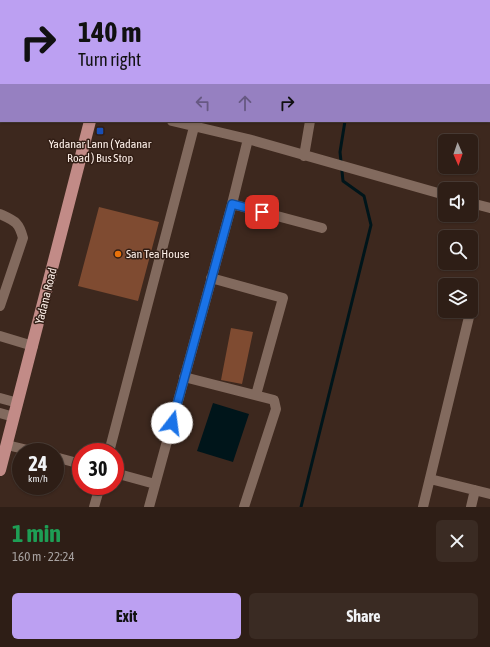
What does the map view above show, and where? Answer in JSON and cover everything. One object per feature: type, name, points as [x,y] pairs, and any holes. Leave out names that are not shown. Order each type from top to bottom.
[{"type":"main road","name":"Yadana Road","points":[[0,470],[90,122]]},
{"type":"street","points":[[176,122],[248,139],[348,169],[438,193]]},
{"type":"street","points":[[304,156],[310,122]]},
{"type":"street","points":[[111,443],[194,127]]},
{"type":"street","points":[[149,507],[232,204],[248,139]]},
{"type":"street","points":[[232,204],[322,228]]},
{"type":"street","points":[[478,205],[490,208]]},
{"type":"street","points":[[0,214],[16,221],[20,227],[23,238],[0,306]]},
{"type":"street","points":[[211,278],[283,298],[256,396]]},
{"type":"street","points":[[423,507],[470,318]]},
{"type":"street","points":[[0,336],[33,346]]},
{"type":"street","points":[[184,377],[274,400],[276,409],[244,507]]},
{"type":"street","points":[[0,398],[18,403]]},
{"type":"street","points":[[0,413],[14,417]]},
{"type":"street","points":[[7,445],[12,446]]},
{"type":"street","points":[[124,475],[155,484]]},
{"type":"street","points":[[430,479],[490,494]]},
{"type":"street","points":[[472,507],[475,490]]},
{"type":"street","points":[[94,507],[97,495]]},
{"type":"shaded area","points":[[213,403],[249,414],[233,462],[197,451]]},
{"type":"building","name":"San Tea House","points":[[99,207],[159,222],[138,301],[78,286]]},
{"type":"building","points":[[231,328],[253,332],[242,384],[221,380]]},
{"type":"waterway","points":[[301,507],[371,225],[364,196],[343,181],[340,152],[345,122]]},
{"type":"place","name":"Yadanar Lann ( Yadanar Road ) Bus Stop","points":[[100,131]]},
{"type":"place","name":"San Tea House","points":[[118,254]]},
{"type":"route","points":[[172,423],[232,204],[262,212]]}]
